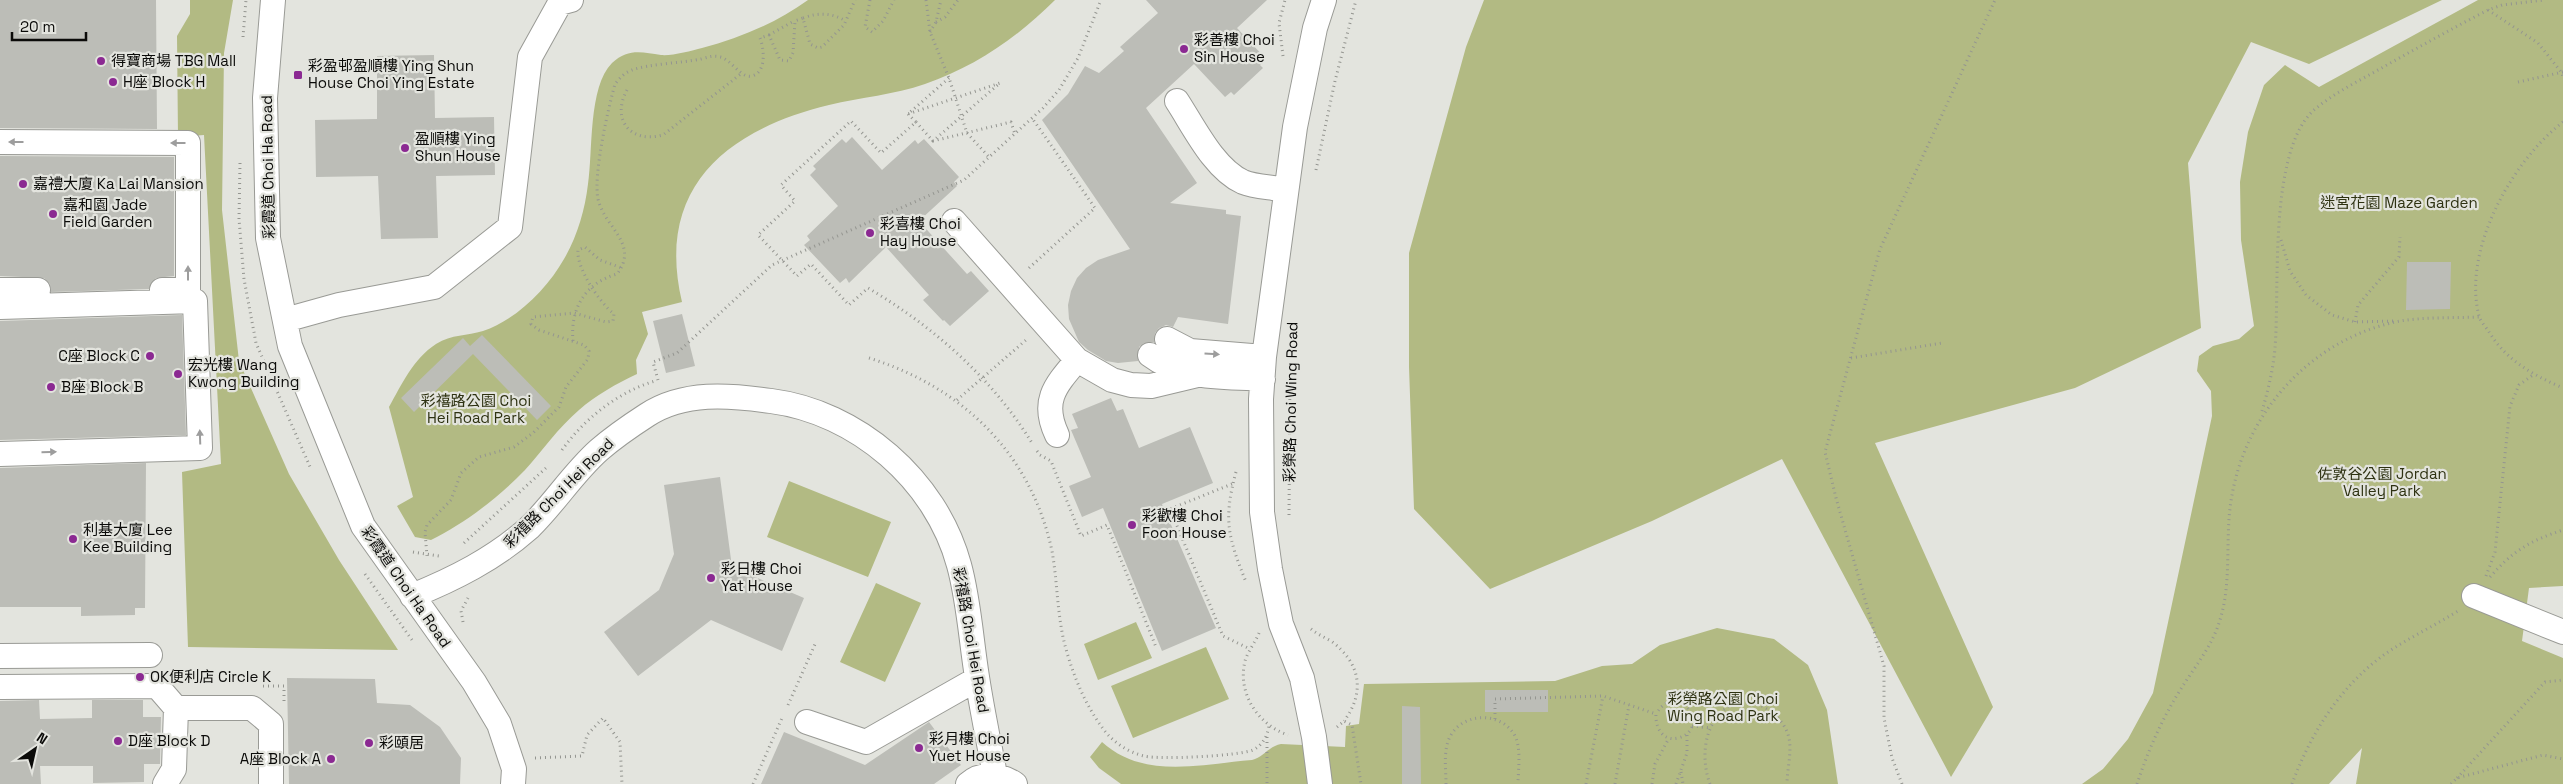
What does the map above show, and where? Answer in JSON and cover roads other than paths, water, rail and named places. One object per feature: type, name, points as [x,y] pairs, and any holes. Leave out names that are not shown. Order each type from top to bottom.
[{"type":"street","name":"彩霞道 Choi Ha Road","points":[[273,0],[265,98],[268,238],[290,346],[363,526],[474,682],[499,724],[514,769],[513,784]]},
{"type":"street","points":[[285,320],[339,305],[434,287],[510,227],[530,57],[560,3],[571,0]]},
{"type":"street","name":"彩榮路 Choi Wing Road","points":[[1320,784],[1318,761],[1302,678],[1281,624],[1270,569],[1262,512],[1263,368],[1285,190],[1301,93],[1324,0]]},
{"type":"street","points":[[1177,101],[1220,167],[1245,183],[1285,190]]},
{"type":"street","points":[[0,142],[188,143],[184,199],[188,290],[0,290]]},
{"type":"street","points":[[954,221],[1077,360],[1112,380],[1150,386],[1197,375],[1263,368]]},
{"type":"street","points":[[0,307],[195,301],[200,448],[0,454]]},
{"type":"street","points":[[1197,375],[1172,368],[1158,347],[1263,368]]},
{"type":"street","points":[[1057,435],[1052,423],[1051,398],[1055,387],[1077,360]]},
{"type":"street","name":"彩禧路 Choi Hei Road","points":[[412,596],[452,580],[502,550],[552,504],[598,451],[650,413],[680,401],[712,396],[786,402],[826,415],[862,434],[894,460],[922,490],[944,525],[959,564],[967,604],[977,679],[1005,780],[983,776],[968,784]]},
{"type":"street","points":[[2474,596],[2563,632]]},
{"type":"street","points":[[0,656],[150,655]]},
{"type":"street","points":[[807,722],[866,742],[977,679]]},
{"type":"street","points":[[0,687],[157,686],[176,708],[174,769],[165,784]]},
{"type":"street","points":[[176,708],[252,708],[271,724],[271,784]]},
{"type":"place","name":"彩善樓 Choi Sin House","points":[[1184,49]]},
{"type":"place","name":"得寶商場 TBG Mall","points":[[101,61]]},
{"type":"place","name":"彩盈邨盈順樓 Ying Shun House Choi Ying Estate","points":[[298,75]]},
{"type":"place","name":"H座 Block H","points":[[113,82]]},
{"type":"place","name":"盈順樓 Ying Shun House","points":[[405,148]]},
{"type":"place","name":"嘉禮大廈 Ka Lai Mansion","points":[[23,184]]},
{"type":"place","name":"嘉和園 Jade Field Garden","points":[[53,214]]},
{"type":"place","name":"彩喜樓 Choi Hay House","points":[[870,233]]},
{"type":"place","name":"C座 Block C","points":[[150,356]]},
{"type":"place","name":"宏光樓 Wang Kwong Building","points":[[178,374]]},
{"type":"place","name":"B座 Block B","points":[[51,387]]},
{"type":"place","name":"彩歡樓 Choi Foon House","points":[[1132,525]]},
{"type":"place","name":"利基大廈 Lee Kee Building","points":[[73,539]]},
{"type":"place","name":"彩日樓 Choi Yat House","points":[[711,578]]},
{"type":"place","name":"OK便利店 Circle K","points":[[140,677]]},
{"type":"place","name":"D座 Block D","points":[[118,741]]},
{"type":"place","name":"彩頤居","points":[[369,743]]},
{"type":"place","name":"彩月樓 Choi Yuet House","points":[[919,748]]},
{"type":"place","name":"A座 Block A","points":[[331,759]]},
{"type":"park label","name":"迷宮花園 Maze Garden","points":[[2399,203]]},
{"type":"park label","name":"彩禧路公園 Choi Hei Road Park","points":[[476,410]]},
{"type":"park label","name":"佐敦谷公園 Jordan Valley Park","points":[[2382,482]]},
{"type":"park label","name":"彩榮路公園 Choi Wing Road Park","points":[[1723,708]]}]
